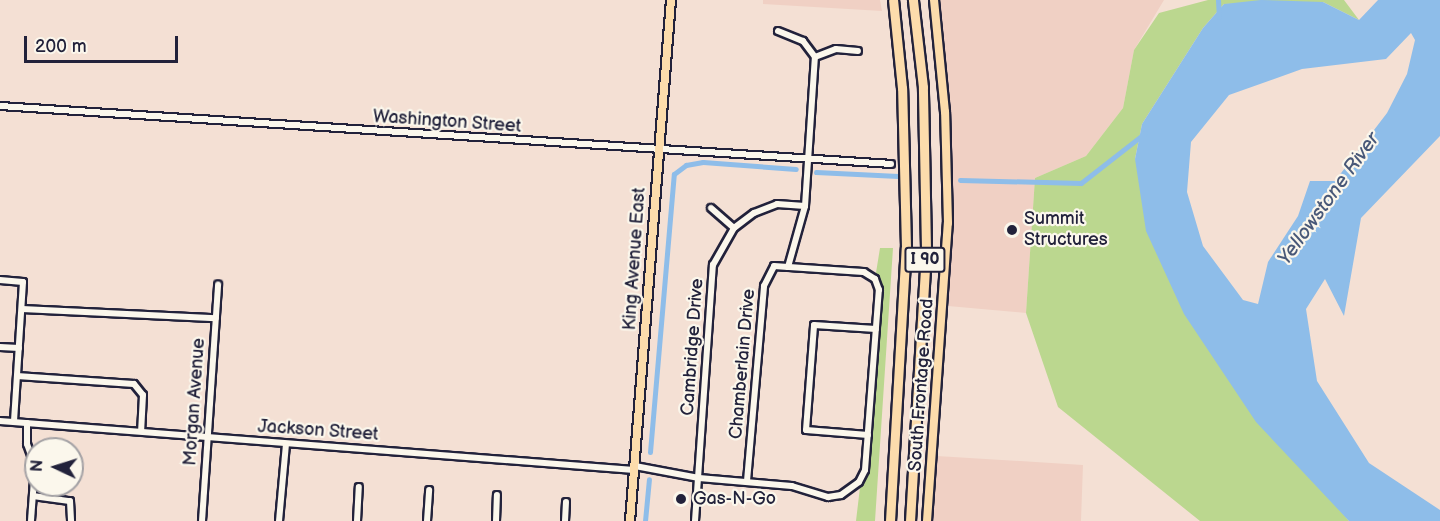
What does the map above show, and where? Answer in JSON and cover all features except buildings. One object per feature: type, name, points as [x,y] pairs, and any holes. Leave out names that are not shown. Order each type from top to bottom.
[{"type":"highway","name":"I 90","points":[[890,521],[906,247],[902,88],[893,0]]},
{"type":"highway","name":"I 90","points":[[910,521],[926,225],[922,87],[913,0]]},
{"type":"main road","name":"King Avenue East","points":[[630,521],[670,0]]},
{"type":"main road","name":"South Frontage Road","points":[[927,521],[948,223],[945,111],[934,0]]},
{"type":"street","points":[[778,31],[803,40],[815,57],[805,206],[788,267],[864,272],[875,279],[879,291],[868,435],[806,430],[814,325],[876,329]]},
{"type":"street","points":[[815,57],[836,49],[858,51]]},
{"type":"street","name":"Washington Street","points":[[0,106],[647,150],[659,146],[891,164]]},
{"type":"street","points":[[711,208],[734,228],[777,204],[805,206]]},
{"type":"street","name":"Cambridge Drive","points":[[695,521],[711,264],[734,228]]},
{"type":"street","name":"Chamberlain Drive","points":[[747,481],[764,286],[774,266],[788,267]]},
{"type":"street","points":[[0,280],[23,282],[14,422]]},
{"type":"street","name":"Morgan Avenue","points":[[202,521],[218,285]]},
{"type":"street","points":[[22,309],[216,318]]},
{"type":"street","points":[[0,347],[19,348]]},
{"type":"street","points":[[17,376],[134,384],[143,395],[141,431]]},
{"type":"street","name":"Jackson Street","points":[[0,421],[285,444],[635,468],[699,478],[792,486],[828,497],[841,495],[860,482],[865,470],[868,435]]},
{"type":"street","points":[[27,423],[27,437]]},
{"type":"street","points":[[279,521],[285,444]]},
{"type":"street","points":[[357,521],[359,487]]},
{"type":"street","points":[[427,521],[429,490]]},
{"type":"street","points":[[496,521],[497,495]]},
{"type":"street","points":[[31,521],[33,497]]},
{"type":"street","points":[[40,497],[70,501],[71,521]]},
{"type":"street","points":[[565,521],[566,502]]},
{"type":"shaded area","points":[[763,0],[880,0],[882,11],[763,4]]},
{"type":"shaded area","points":[[939,0],[1164,0],[1134,50],[1123,108],[1086,156],[1035,178],[1026,313],[948,306],[952,182]]},
{"type":"shaded area","points":[[937,456],[1083,465],[1081,521],[933,521]]},
{"type":"green space","points":[[1208,0],[1344,0],[1359,20],[1323,2],[1224,4],[1203,28],[1142,124],[1135,159],[1325,493],[1349,521],[1200,521],[1058,407],[1026,313],[1035,178],[1086,156],[1123,108],[1134,50],[1159,13]]},
{"type":"green space","points":[[880,248],[893,248],[875,521],[856,521],[882,301],[875,279]]},
{"type":"water","name":"Yellowstone River","points":[[1261,0],[1323,2],[1359,20],[1378,0],[1440,0],[1440,136],[1361,218],[1344,316],[1325,279],[1306,309],[1317,381],[1369,463],[1440,510],[1440,521],[1349,521],[1256,422],[1184,314],[1146,231],[1135,159],[1142,124],[1203,28],[1224,4]],"holes":[[[1411,33],[1415,40],[1407,74],[1387,113],[1335,181],[1310,181],[1298,216],[1268,262],[1258,304],[1243,300],[1203,246],[1187,192],[1191,142],[1229,95],[1302,69],[1386,59]]]},
{"type":"waterway","points":[[1218,0],[1219,17]]},
{"type":"waterway","points":[[960,180],[1081,183],[1145,133]]},
{"type":"waterway","points":[[650,452],[674,174],[686,165],[703,162],[796,169]]},
{"type":"waterway","points":[[816,172],[898,176]]},
{"type":"waterway","points":[[645,521],[649,479]]},
{"type":"place","name":"Summit Structures","points":[[1012,230]]},
{"type":"place","name":"Gas-N-Go","points":[[681,499]]}]
